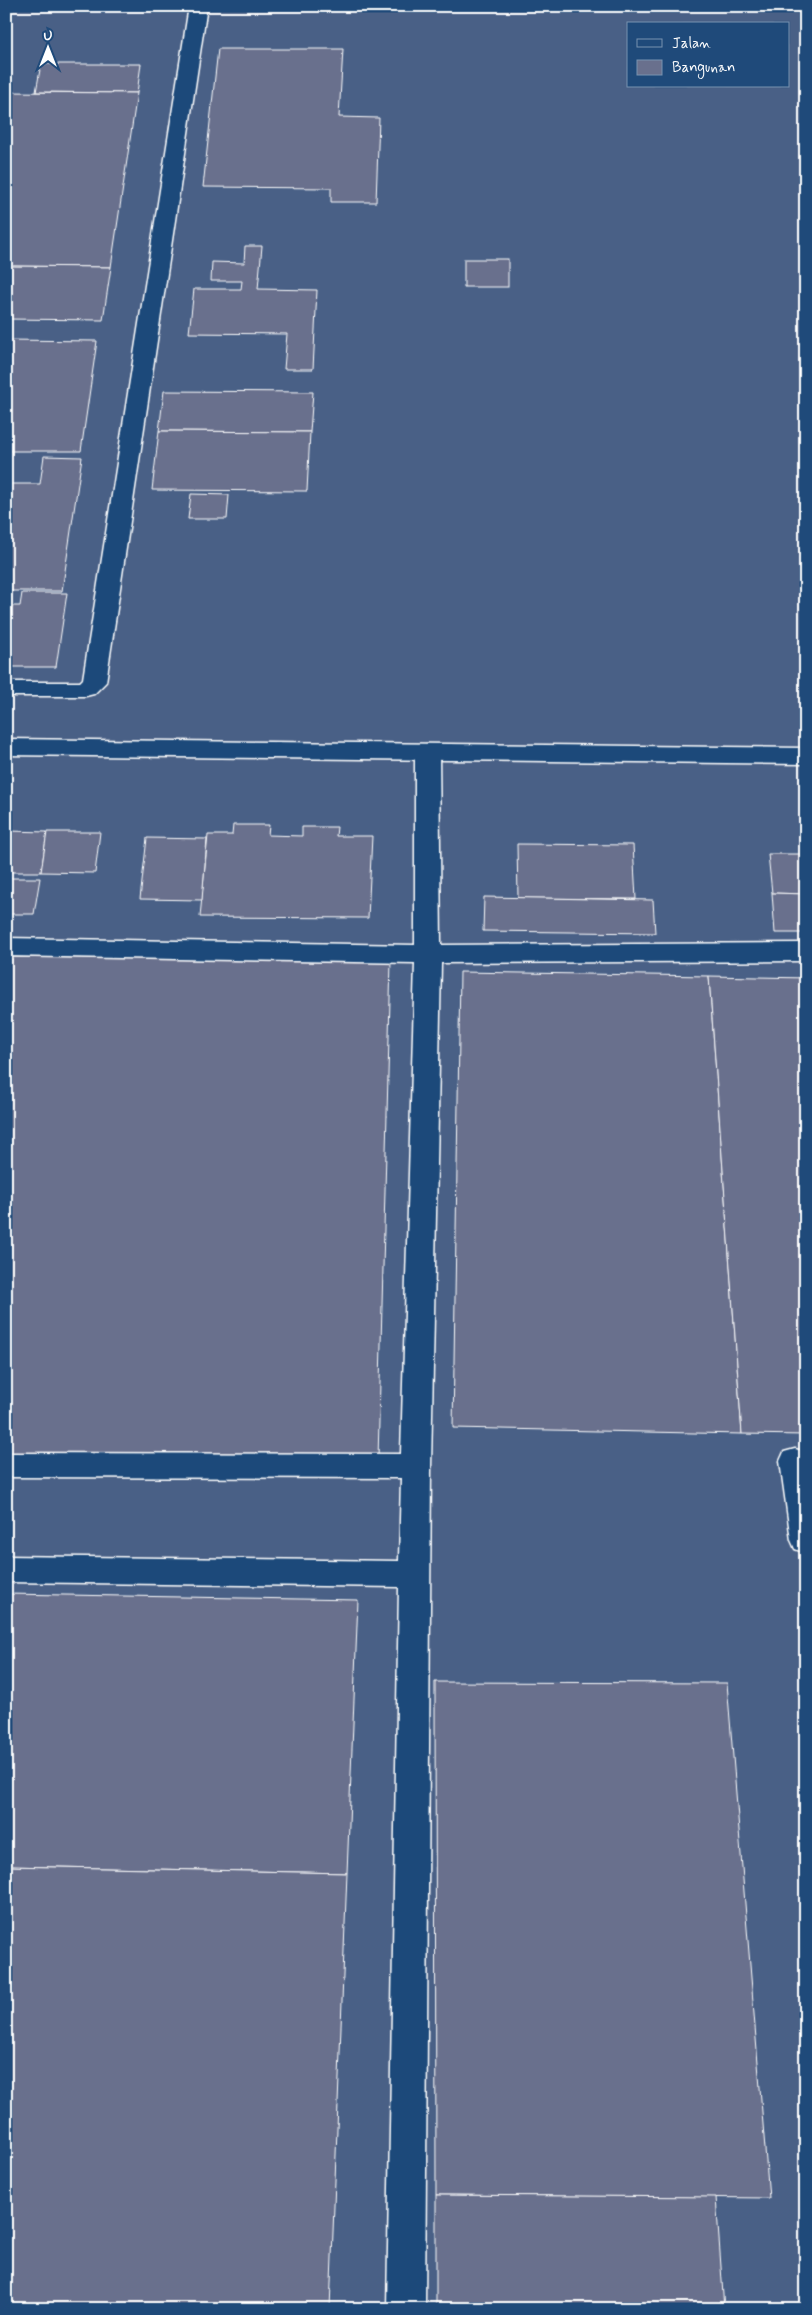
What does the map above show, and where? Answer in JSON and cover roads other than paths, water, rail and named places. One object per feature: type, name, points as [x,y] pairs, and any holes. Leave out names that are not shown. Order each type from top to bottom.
[{"type":"street","points":[[6,689],[86,689],[94,682],[198,6]]},
{"type":"street","points":[[6,748],[806,756]]},
{"type":"street","points":[[406,2309],[416,1466],[428,954],[427,752]]},
{"type":"street","points":[[6,946],[428,954],[806,952]]},
{"type":"street","points":[[6,1465],[416,1466]]},
{"type":"street","points":[[799,1470],[806,1540]]},
{"type":"street","points":[[6,1569],[415,1574]]}]
